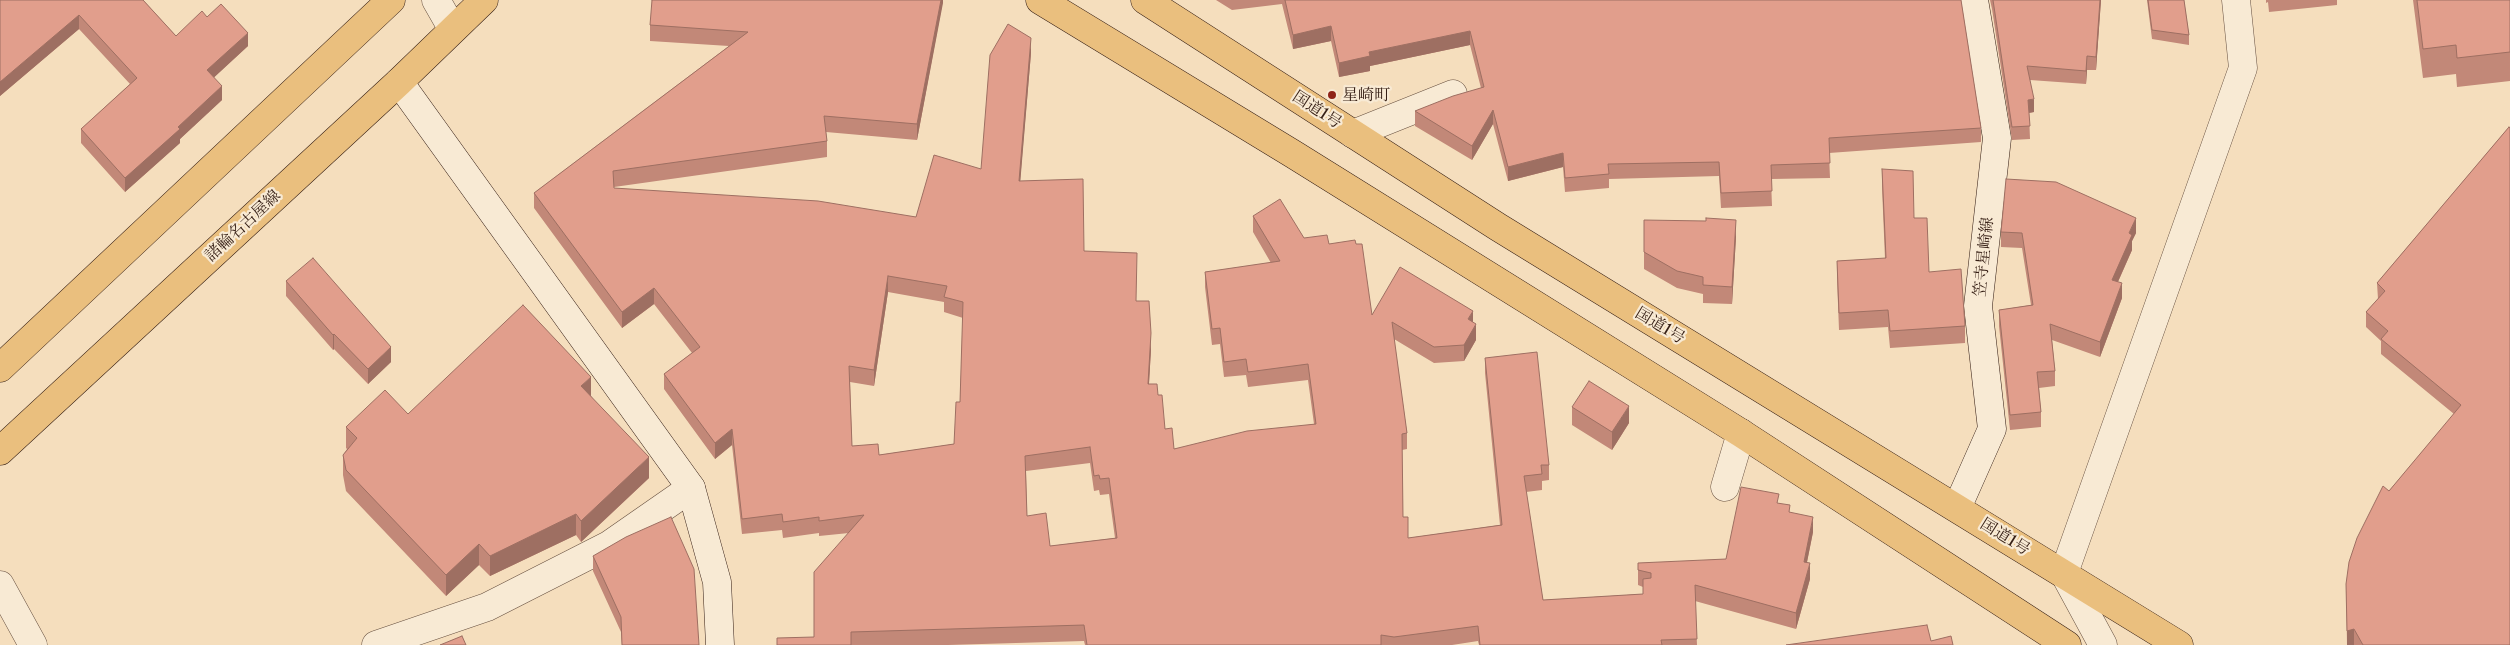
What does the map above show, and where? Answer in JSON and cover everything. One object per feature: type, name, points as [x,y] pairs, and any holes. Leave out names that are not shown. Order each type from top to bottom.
[{"type":"main road","points":[[0,368],[391,0]]},
{"type":"main road","name":"諸輪名古屋線","points":[[0,451],[399,82],[452,28],[484,0]]},
{"type":"main road","points":[[1040,0],[1293,154],[1741,432],[2067,645]]},
{"type":"main road","name":"国道1号","points":[[1145,0],[1498,227],[2179,645]]},
{"type":"street","points":[[436,0],[452,28]]},
{"type":"street","name":"笠寺星崎線","points":[[1957,508],[1992,429],[1978,306],[1997,138],[1974,0]]},
{"type":"street","points":[[2103,645],[2064,574],[2243,68],[2236,0]]},
{"type":"street","points":[[399,82],[691,488],[717,582],[720,645]]},
{"type":"street","points":[[1353,134],[1454,94]]},
{"type":"street","points":[[1725,487],[1741,432]]},
{"type":"street","points":[[376,645],[487,607],[609,545],[691,488]]},
{"type":"street","points":[[0,585],[33,645]]},
{"type":"building","points":[[0,0],[143,0],[176,36],[202,11],[207,17],[221,4],[248,33],[207,70],[222,86],[178,127],[180,129],[125,178],[81,129],[137,78],[79,15],[0,82]]},
{"type":"building","points":[[652,0],[941,0],[917,124],[824,116],[827,141],[613,171],[614,188],[818,201],[916,217],[934,155],[981,169],[990,55],[1008,24],[1031,38],[1019,181],[1083,179],[1084,251],[1137,253],[1136,301],[1149,301],[1151,333],[1148,384],[1157,384],[1158,395],[1162,395],[1165,429],[1172,428],[1174,449],[1247,431],[1316,424],[1308,364],[1248,372],[1246,359],[1224,362],[1220,328],[1212,329],[1205,272],[1280,261],[1253,216],[1280,199],[1304,238],[1327,235],[1329,244],[1355,240],[1356,244],[1362,244],[1372,315],[1400,267],[1473,311],[1468,319],[1476,324],[1464,345],[1434,347],[1392,322],[1407,433],[1402,434],[1403,517],[1408,517],[1408,538],[1502,525],[1485,358],[1537,352],[1549,465],[1541,465],[1542,474],[1524,476],[1543,600],[1643,594],[1643,579],[1651,578],[1651,573],[1638,570],[1638,563],[1726,559],[1741,487],[1779,494],[1777,503],[1790,505],[1789,512],[1813,517],[1804,562],[1810,563],[1796,613],[1695,585],[1697,639],[1661,640],[1662,645],[1480,645],[1478,626],[1394,637],[1381,635],[1381,645],[1087,645],[1084,625],[851,632],[851,645],[777,645],[777,638],[814,637],[814,572],[864,515],[819,521],[819,517],[783,522],[782,514],[742,519],[732,429],[715,443],[664,374],[700,347],[654,288],[622,312],[534,193],[748,32],[650,25]],"holes":[[[888,276],[947,286],[944,297],[963,302],[960,402],[956,402],[954,444],[879,455],[878,444],[852,446],[849,366],[874,370]],[[1090,447],[1094,476],[1099,475],[1100,479],[1109,478],[1117,538],[1050,546],[1046,513],[1027,516],[1025,456]]]},
{"type":"building","points":[[1285,0],[1961,0],[1981,128],[1829,138],[1830,163],[1771,165],[1772,191],[1721,193],[1719,162],[1608,164],[1609,174],[1565,178],[1563,153],[1508,167],[1493,110],[1472,146],[1415,111],[1453,96],[1484,87],[1470,31],[1369,52],[1370,56],[1339,63],[1331,26],[1293,35]]},
{"type":"building","points":[[1993,0],[2100,0],[2096,57],[2087,56],[2086,71],[2027,66],[2034,99],[2028,100],[2030,126],[2012,127]]},
{"type":"building","points":[[2148,0],[2184,0],[2189,35],[2152,30]]},
{"type":"building","points":[[2417,0],[2510,0],[2510,52],[2457,58],[2456,45],[2423,49]]},
{"type":"building","points":[[2509,127],[2510,645],[2363,645],[2354,629],[2347,631],[2346,584],[2349,562],[2357,538],[2383,486],[2389,491],[2461,405],[2381,339],[2388,331],[2366,312],[2385,291],[2377,283]]},
{"type":"building","points":[[1882,169],[1913,171],[1914,218],[1927,218],[1929,272],[1961,269],[1965,326],[1890,331],[1888,310],[1839,313],[1837,261],[1886,258]]},
{"type":"building","points":[[2006,179],[2056,182],[2136,218],[2129,233],[2132,235],[2112,280],[2122,283],[2100,342],[2050,324],[2055,371],[2037,372],[2041,412],[2010,415],[1999,310],[2033,305],[2022,233],[2001,232]]},
{"type":"building","points":[[1706,218],[1736,220],[1732,287],[1703,285],[1703,277],[1677,271],[1644,252],[1644,220],[1706,221]]},
{"type":"building","points":[[313,258],[391,347],[368,369],[333,335],[286,281]]},
{"type":"building","points":[[523,305],[591,377],[581,386],[649,457],[581,521],[576,514],[490,556],[479,544],[446,575],[346,470],[343,455],[357,438],[346,427],[385,390],[408,414]]},
{"type":"building","points":[[1589,381],[1629,406],[1612,432],[1572,407]]},
{"type":"building","points":[[671,517],[694,569],[699,645],[622,645],[621,617],[593,556],[626,537]]},
{"type":"building","points":[[1927,625],[1931,641],[1951,636],[1953,645],[1786,645]]},
{"type":"building","points":[[462,636],[466,645],[440,645]]},
{"type":"place","name":"星崎町","points":[[1332,95]]}]
